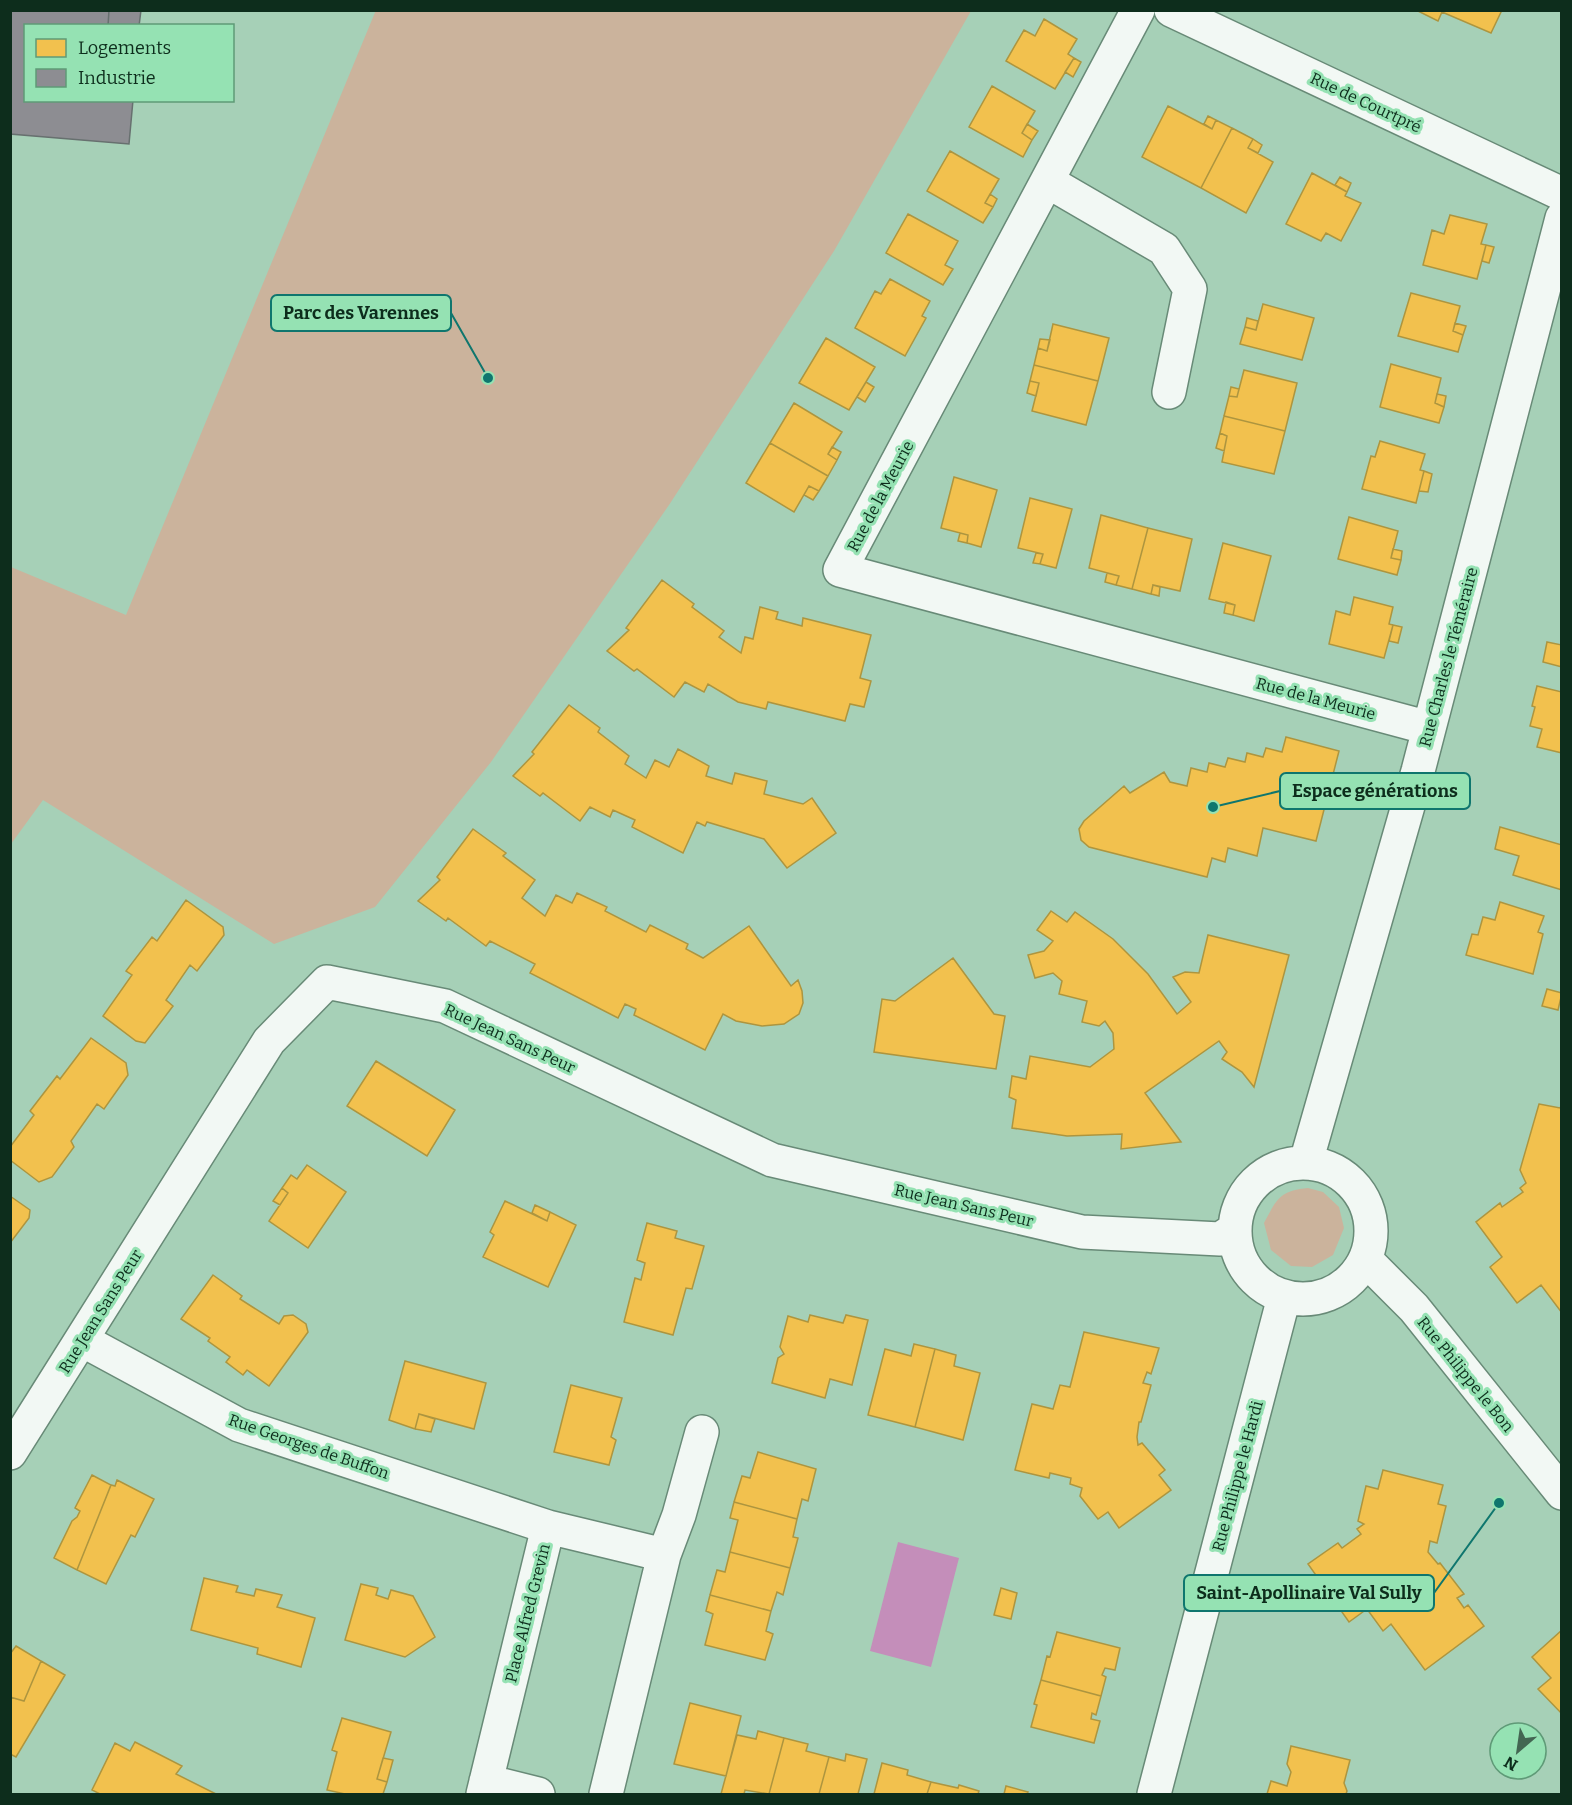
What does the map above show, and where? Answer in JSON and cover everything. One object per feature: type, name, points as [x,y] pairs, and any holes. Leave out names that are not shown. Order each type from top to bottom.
[{"type":"street","name":"Rue de la Meurie","points":[[1138,10],[840,570],[1429,728]]},
{"type":"street","name":"Rue de Courtpré","points":[[1170,10],[1562,194]]},
{"type":"street","points":[[1047,181],[1164,249],[1190,289],[1169,392]]},
{"type":"street","name":"Rue Charles le Téméraire","points":[[1306,1162],[1429,728],[1562,218]]},
{"type":"street","name":"Rue Jean Sans Peur","points":[[10,1453],[269,1041],[327,982],[445,1006],[772,1160],[1082,1232],[1220,1239],[1234,1230]]},
{"type":"street","points":[[1306,1162],[1328,1167],[1347,1178],[1362,1195],[1370,1216],[1372,1238],[1366,1260],[1355,1276],[1340,1289],[1322,1297],[1303,1300],[1284,1297],[1263,1287],[1247,1272],[1237,1251],[1234,1230],[1238,1208],[1248,1189],[1264,1174],[1284,1164],[1306,1162]]},
{"type":"street","name":"Rue Philippe le Bon","points":[[1366,1260],[1414,1308],[1562,1493]]},
{"type":"street","name":"Rue Philippe le Hardi","points":[[1154,1794],[1284,1297]]},
{"type":"street","name":"Rue Georges de Buffon","points":[[82,1340],[239,1425],[548,1527]]},
{"type":"street","points":[[606,1794],[664,1555],[679,1515],[702,1432]]},
{"type":"street","name":"Place Alfred Grevin","points":[[484,1788],[548,1527],[664,1555]]},
{"type":"street","points":[[484,1788],[538,1794]]},
{"type":"shaded area","points":[[376,10],[971,11],[834,251],[669,505],[491,762],[375,907],[274,944],[43,800],[11,844],[11,567],[126,615]]},
{"type":"shaded area","points":[[1308,1188],[1323,1192],[1339,1207],[1344,1228],[1333,1255],[1312,1267],[1291,1266],[1271,1250],[1264,1223],[1276,1202],[1285,1194]]},
{"type":"shaded area","points":[[898,1542],[959,1558],[931,1667],[870,1651]]},
{"type":"building: Logements","points":[[1502,10],[1491,33],[1442,12],[1438,21],[1418,11]]},
{"type":"building: Logements","points":[[1044,19],[1077,39],[1068,54],[1074,58],[1055,89],[1006,61],[1024,30],[1035,36]]},
{"type":"building: Logements","points":[[1074,58],[1081,62],[1073,77],[1065,72]]},
{"type":"building: Logements","points":[[992,86],[1035,111],[1022,133],[1032,140],[1023,157],[969,127]]},
{"type":"building: Logements","points":[[1168,106],[1212,129],[1216,120],[1232,128],[1201,188],[1142,157]]},
{"type":"building: Logements","points":[[1208,116],[1216,120],[1212,129],[1204,124]]},
{"type":"building: Logements","points":[[1027,124],[1038,131],[1032,140],[1022,133]]},
{"type":"building: Logements","points":[[1232,128],[1253,139],[1248,148],[1273,162],[1246,213],[1201,188]]},
{"type":"building: Logements","points":[[1253,139],[1262,145],[1258,153],[1248,148]]},
{"type":"building: Logements","points":[[950,151],[999,179],[985,203],[993,207],[983,223],[927,191]]},
{"type":"building: Logements","points":[[1312,173],[1347,192],[1345,196],[1361,203],[1341,241],[1326,233],[1321,241],[1286,224]]},
{"type":"building: Logements","points":[[1340,177],[1351,183],[1347,192],[1335,185]]},
{"type":"building: Logements","points":[[990,194],[997,199],[993,207],[985,203]]},
{"type":"building: Logements","points":[[908,214],[958,241],[945,265],[953,269],[943,285],[886,253]]},
{"type":"building: Logements","points":[[1450,215],[1487,224],[1481,244],[1486,245],[1477,279],[1423,265],[1432,230],[1444,234]]},
{"type":"building: Logements","points":[[1486,245],[1494,247],[1489,263],[1482,261]]},
{"type":"building: Logements","points":[[890,279],[930,301],[922,316],[926,318],[905,356],[855,328],[875,291],[881,294]]},
{"type":"building: Logements","points":[[1411,293],[1460,306],[1453,331],[1463,335],[1458,352],[1398,336]]},
{"type":"building: Logements","points":[[1263,304],[1314,318],[1302,360],[1240,344],[1245,327],[1256,330]]},
{"type":"building: Logements","points":[[1247,318],[1258,321],[1256,330],[1245,327]]},
{"type":"building: Logements","points":[[1455,323],[1466,326],[1463,335],[1453,331]]},
{"type":"building: Logements","points":[[1053,324],[1109,338],[1098,381],[1034,365],[1038,348],[1047,351]]},
{"type":"building: Logements","points":[[826,338],[875,367],[849,410],[799,383]]},
{"type":"building: Logements","points":[[1040,339],[1050,340],[1047,351],[1038,348]]},
{"type":"building: Logements","points":[[1391,364],[1441,378],[1435,403],[1444,407],[1439,423],[1380,407]]},
{"type":"building: Logements","points":[[1034,365],[1098,381],[1086,425],[1032,411],[1039,383],[1030,381]]},
{"type":"building: Logements","points":[[1244,370],[1297,383],[1285,431],[1224,416],[1229,396],[1237,397]]},
{"type":"building: Logements","points":[[1030,381],[1039,383],[1036,396],[1027,393]]},
{"type":"building: Logements","points":[[866,382],[874,387],[865,402],[857,397]]},
{"type":"building: Logements","points":[[1231,387],[1239,389],[1237,397],[1229,396]]},
{"type":"building: Logements","points":[[1437,394],[1446,396],[1444,407],[1435,403]]},
{"type":"building: Logements","points":[[794,403],[842,432],[828,454],[837,460],[828,476],[770,443]]},
{"type":"building: Logements","points":[[1224,416],[1285,431],[1274,474],[1222,462],[1227,436],[1220,433]]},
{"type":"building: Logements","points":[[1220,433],[1227,436],[1224,451],[1216,448]]},
{"type":"building: Logements","points":[[1380,441],[1425,454],[1420,470],[1424,471],[1416,503],[1362,489],[1371,456],[1375,457]]},
{"type":"building: Logements","points":[[770,443],[828,476],[819,491],[809,486],[794,512],[746,483]]},
{"type":"building: Logements","points":[[832,447],[841,452],[837,460],[828,454]]},
{"type":"building: Logements","points":[[1424,471],[1432,474],[1428,492],[1419,491]]},
{"type":"building: Logements","points":[[954,477],[997,490],[981,547],[967,543],[968,535],[941,528]]},
{"type":"building: Logements","points":[[809,486],[819,491],[813,500],[804,495]]},
{"type":"building: Logements","points":[[1030,498],[1072,509],[1056,568],[1040,564],[1043,554],[1018,548]]},
{"type":"building: Logements","points":[[1101,515],[1148,528],[1132,589],[1116,585],[1119,576],[1089,568]]},
{"type":"building: Logements","points":[[1349,517],[1398,531],[1391,558],[1401,560],[1397,575],[1338,559]]},
{"type":"building: Logements","points":[[1148,528],[1192,539],[1180,591],[1153,585],[1151,594],[1132,589]]},
{"type":"building: Logements","points":[[960,533],[968,535],[967,543],[958,541]]},
{"type":"building: Logements","points":[[1223,543],[1271,556],[1254,621],[1233,615],[1235,605],[1209,599]]},
{"type":"building: Logements","points":[[1393,549],[1402,551],[1401,560],[1391,558]]},
{"type":"building: Logements","points":[[1036,553],[1043,554],[1040,564],[1033,563]]},
{"type":"building: Logements","points":[[1107,573],[1119,576],[1116,585],[1105,582]]},
{"type":"building: Logements","points":[[662,580],[724,631],[719,637],[741,653],[745,637],[753,639],[760,607],[778,612],[776,619],[802,626],[803,618],[871,635],[860,678],[871,681],[864,707],[850,704],[845,721],[768,702],[766,709],[738,702],[708,684],[704,692],[685,682],[674,697],[637,669],[634,671],[607,651],[629,630],[626,628]]},
{"type":"building: Logements","points":[[1153,585],[1160,587],[1159,596],[1151,594]]},
{"type":"building: Logements","points":[[1354,597],[1393,607],[1389,624],[1393,625],[1384,658],[1329,644],[1336,611],[1350,615]]},
{"type":"building: Logements","points":[[1226,602],[1235,605],[1233,615],[1224,613]]},
{"type":"building: Logements","points":[[1393,625],[1402,627],[1398,643],[1389,641]]},
{"type":"building: Logements","points":[[1547,642],[1562,645],[1562,667],[1543,662]]},
{"type":"building: Logements","points":[[1537,686],[1562,692],[1562,753],[1537,747],[1542,729],[1530,726]]},
{"type":"building: Logements","points":[[569,705],[600,728],[598,732],[629,756],[625,764],[646,778],[655,760],[669,767],[678,749],[709,766],[706,776],[732,784],[735,773],[767,781],[764,794],[803,804],[812,798],[836,833],[787,868],[764,839],[707,822],[705,826],[697,822],[683,853],[632,827],[635,820],[613,810],[610,817],[590,807],[580,821],[543,793],[540,796],[513,776],[534,754],[532,752]]},
{"type":"building: Logements","points":[[1286,737],[1339,751],[1316,841],[1263,828],[1257,856],[1228,848],[1225,862],[1212,858],[1207,877],[1089,847],[1081,840],[1079,829],[1084,821],[1124,786],[1130,793],[1164,772],[1170,782],[1187,786],[1191,768],[1207,772],[1209,763],[1225,767],[1228,758],[1245,762],[1247,753],[1263,757],[1266,748],[1282,752]]},
{"type":"building: Logements","points":[[1500,827],[1562,845],[1562,890],[1513,875],[1519,856],[1495,849]]},
{"type":"building: Logements","points":[[473,829],[506,853],[503,856],[535,880],[522,898],[545,916],[556,895],[572,903],[577,893],[607,907],[605,911],[646,932],[650,925],[688,944],[686,949],[703,958],[749,926],[791,986],[798,980],[803,1003],[799,1014],[784,1024],[762,1026],[736,1021],[723,1014],[705,1050],[634,1015],[636,1009],[625,1004],[618,1018],[530,973],[535,964],[490,941],[486,946],[448,918],[446,921],[418,901],[440,880],[437,877]]},
{"type":"building: Logements","points":[[186,900],[223,927],[224,935],[197,971],[190,965],[166,1000],[173,1006],[145,1043],[136,1041],[103,1016],[132,975],[126,971],[152,937],[157,941]]},
{"type":"building: Logements","points":[[1500,902],[1544,916],[1538,932],[1543,934],[1533,974],[1466,955],[1472,934],[1478,935],[1483,917],[1495,920]]},
{"type":"building: Logements","points":[[1051,911],[1067,922],[1075,912],[1113,939],[1148,974],[1177,1014],[1191,1002],[1173,977],[1185,972],[1199,973],[1208,935],[1289,955],[1254,1087],[1242,1072],[1222,1059],[1227,1052],[1219,1041],[1145,1093],[1181,1142],[1121,1149],[1122,1134],[1067,1136],[1012,1128],[1016,1100],[1009,1097],[1012,1076],[1026,1079],[1030,1056],[1090,1067],[1114,1049],[1113,1033],[1105,1021],[1099,1026],[1082,1022],[1087,1001],[1059,994],[1062,981],[1053,973],[1035,978],[1028,955],[1044,951],[1053,941],[1037,930]]},
{"type":"building: Logements","points":[[953,958],[994,1014],[1005,1016],[996,1069],[874,1052],[882,999],[895,1001]]},
{"type":"building: Logements","points":[[1547,989],[1562,993],[1558,1010],[1542,1006]]},
{"type":"building: Logements","points":[[91,1038],[126,1063],[128,1075],[104,1109],[97,1104],[71,1141],[74,1147],[52,1177],[39,1182],[10,1160],[10,1147],[34,1115],[30,1111],[57,1076],[60,1079]]},
{"type":"building: Logements","points":[[376,1061],[455,1110],[427,1156],[347,1106]]},
{"type":"building: Logements","points":[[1539,1104],[1560,1108],[1562,1104],[1562,1313],[1541,1285],[1517,1303],[1490,1267],[1502,1257],[1476,1222],[1500,1203],[1502,1207],[1523,1192],[1520,1188],[1526,1183],[1520,1170]]},
{"type":"building: Logements","points":[[307,1165],[346,1192],[308,1248],[269,1221],[288,1193],[282,1188],[291,1175],[297,1179]]},
{"type":"building: Logements","points":[[282,1188],[288,1193],[280,1205],[273,1201]]},
{"type":"building: Logements","points":[[10,1196],[30,1210],[29,1218],[10,1243]]},
{"type":"building: Logements","points":[[505,1201],[547,1221],[550,1212],[576,1225],[548,1287],[483,1257],[494,1235],[490,1232]]},
{"type":"building: Logements","points":[[535,1205],[550,1212],[547,1221],[532,1213]]},
{"type":"building: Logements","points":[[647,1223],[677,1231],[675,1238],[704,1246],[692,1289],[686,1288],[673,1335],[624,1322],[635,1278],[641,1280],[645,1263],[637,1260]]},
{"type":"building: Logements","points":[[213,1275],[242,1296],[240,1299],[279,1324],[284,1316],[293,1315],[306,1324],[308,1332],[269,1386],[247,1370],[243,1375],[226,1362],[230,1357],[208,1341],[210,1338],[181,1319]]},
{"type":"building: Logements","points":[[810,1315],[843,1323],[846,1315],[868,1320],[852,1385],[830,1379],[825,1398],[772,1383],[778,1358],[784,1354],[780,1347],[788,1316],[808,1322]]},
{"type":"building: Logements","points":[[1084,1332],[1159,1348],[1151,1374],[1147,1372],[1143,1383],[1151,1385],[1141,1422],[1139,1422],[1137,1437],[1138,1445],[1142,1443],[1165,1470],[1159,1475],[1171,1490],[1119,1528],[1108,1512],[1098,1519],[1080,1496],[1082,1488],[1070,1484],[1071,1478],[1050,1473],[1049,1478],[1015,1470],[1032,1404],[1053,1409],[1060,1385],[1070,1387]]},
{"type":"building: Logements","points":[[914,1344],[935,1349],[915,1427],[868,1415],[885,1349],[911,1356]]},
{"type":"building: Logements","points":[[935,1349],[956,1355],[954,1366],[980,1373],[963,1440],[915,1427]]},
{"type":"building: Logements","points":[[405,1361],[486,1383],[474,1429],[419,1414],[415,1429],[389,1420]]},
{"type":"building: Logements","points":[[571,1385],[622,1398],[611,1437],[616,1440],[609,1465],[554,1452]]},
{"type":"building: Logements","points":[[419,1414],[435,1419],[431,1432],[415,1429]]},
{"type":"building: Logements","points":[[758,1452],[816,1469],[808,1501],[802,1499],[797,1519],[734,1502],[742,1476],[750,1478]]},
{"type":"building: Logements","points":[[1383,1470],[1443,1485],[1438,1504],[1446,1506],[1437,1543],[1430,1541],[1428,1552],[1438,1564],[1440,1563],[1464,1594],[1457,1598],[1464,1608],[1468,1605],[1484,1626],[1425,1670],[1391,1624],[1383,1631],[1367,1609],[1349,1622],[1308,1564],[1338,1543],[1342,1548],[1361,1534],[1357,1529],[1364,1524],[1358,1521],[1366,1486],[1378,1489]]},
{"type":"building: Logements","points":[[92,1475],[111,1485],[77,1570],[54,1558],[72,1521],[80,1511],[75,1508]]},
{"type":"building: Logements","points":[[117,1480],[154,1499],[135,1537],[131,1535],[106,1584],[77,1570],[111,1485],[115,1486]]},
{"type":"building: Logements","points":[[734,1502],[797,1519],[793,1537],[798,1538],[790,1568],[730,1552],[738,1520],[730,1518]]},
{"type":"building: Logements","points":[[730,1552],[790,1568],[783,1595],[777,1592],[771,1611],[710,1595],[717,1570],[725,1572]]},
{"type":"building: Logements","points":[[204,1578],[238,1586],[236,1592],[254,1596],[256,1589],[282,1595],[277,1607],[315,1618],[301,1667],[257,1654],[258,1648],[191,1630]]},
{"type":"building: Logements","points":[[361,1584],[378,1588],[376,1595],[388,1599],[391,1590],[413,1596],[435,1637],[405,1657],[345,1640]]},
{"type":"building: Logements","points":[[1001,1588],[1017,1593],[1011,1619],[994,1615]]},
{"type":"building: Logements","points":[[710,1595],[771,1611],[766,1631],[773,1634],[765,1660],[705,1645],[713,1614],[706,1611]]},
{"type":"building: Logements","points":[[1562,1630],[1562,1714],[1538,1689],[1551,1678],[1532,1657]]},
{"type":"building: Logements","points":[[1057,1632],[1120,1648],[1115,1670],[1105,1668],[1102,1675],[1106,1677],[1101,1696],[1041,1680],[1047,1656],[1050,1657]]},
{"type":"building: Logements","points":[[16,1646],[41,1661],[24,1701],[10,1697],[10,1654]]},
{"type":"building: Logements","points":[[41,1661],[65,1675],[16,1757],[10,1754],[10,1697],[24,1701]]},
{"type":"building: Logements","points":[[1041,1680],[1101,1696],[1096,1715],[1092,1713],[1091,1719],[1100,1721],[1094,1743],[1031,1727],[1037,1705],[1034,1704]]},
{"type":"building: Logements","points":[[690,1703],[741,1716],[726,1776],[674,1764]]},
{"type":"building: Logements","points":[[342,1718],[391,1732],[377,1779],[387,1782],[383,1794],[345,1794],[327,1790],[337,1752],[332,1750]]},
{"type":"building: Logements","points":[[758,1731],[784,1738],[769,1794],[745,1790],[744,1794],[721,1794],[737,1735],[756,1739]]},
{"type":"building: Logements","points":[[784,1738],[808,1744],[806,1751],[829,1757],[819,1794],[769,1794]]},
{"type":"building: Logements","points":[[135,1742],[182,1766],[176,1774],[216,1794],[100,1794],[92,1790],[115,1743],[130,1751]]},
{"type":"building: Logements","points":[[1291,1746],[1350,1760],[1344,1783],[1346,1794],[1267,1794],[1271,1781],[1287,1786],[1291,1772],[1287,1764]]},
{"type":"building: Logements","points":[[846,1754],[867,1759],[858,1794],[819,1794],[829,1757],[845,1761]]},
{"type":"building: Logements","points":[[383,1758],[393,1760],[387,1782],[377,1779]]},
{"type":"building: Logements","points":[[882,1763],[908,1770],[907,1775],[931,1782],[927,1794],[874,1794]]},
{"type":"building: Logements","points":[[931,1782],[958,1788],[959,1785],[979,1791],[978,1794],[927,1794]]},
{"type":"building: Logements","points":[[1006,1786],[1028,1792],[1027,1794],[1004,1794]]},
{"type":"building: Industrie","points":[[10,10],[109,10],[108,24],[24,24],[24,102],[133,102],[129,144],[10,134]]},
{"type":"building: Industrie","points":[[109,10],[141,10],[139,24],[108,24]]},
{"type":"place","name":"Parc des Varennes","points":[[488,378]]},
{"type":"place","name":"Espace générations","points":[[1213,807]]},
{"type":"place","name":"Saint-Apollinaire Val Sully","points":[[1499,1503]]}]
